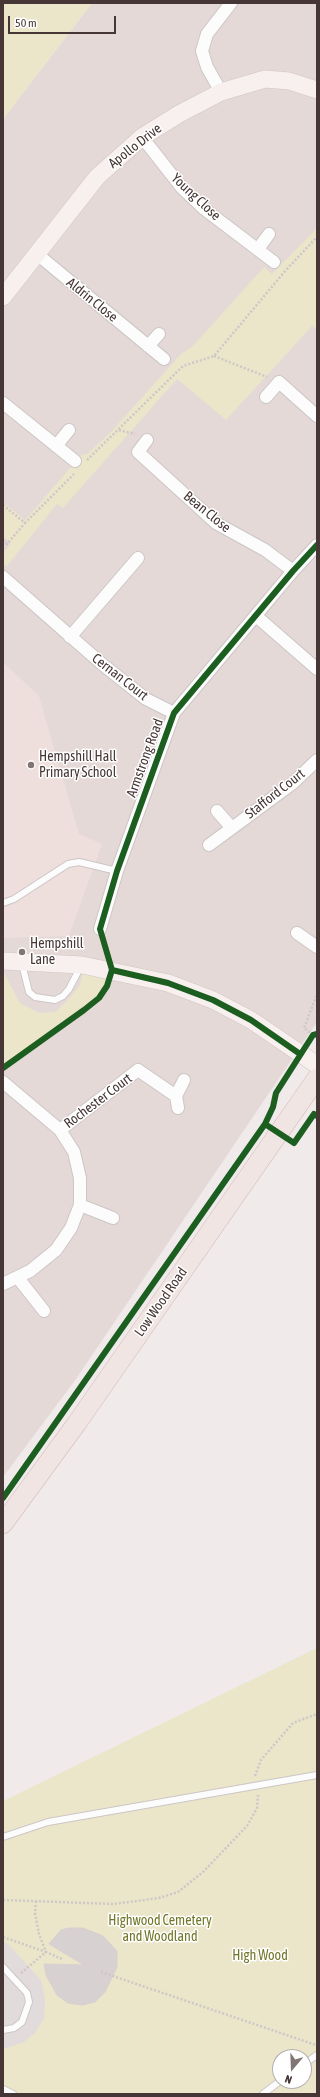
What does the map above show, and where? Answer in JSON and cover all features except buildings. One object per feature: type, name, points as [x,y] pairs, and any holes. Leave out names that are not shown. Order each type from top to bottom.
[{"type":"main road","name":"Low Wood Road","points":[[3,1524],[77,1423],[317,1078]]},
{"type":"street","points":[[221,92],[207,67],[202,51],[207,34],[232,3]]},
{"type":"street","name":"Apollo Drive","points":[[3,297],[98,177],[142,137],[179,114],[221,92],[265,79],[290,82],[317,90]]},
{"type":"street","name":"Young Close","points":[[142,137],[182,188],[203,208],[274,262]]},
{"type":"street","points":[[258,249],[269,234]]},
{"type":"street","name":"Aldrin Close","points":[[36,254],[164,359]]},
{"type":"street","points":[[148,346],[159,334]]},
{"type":"street","points":[[266,397],[279,382],[317,416]]},
{"type":"street","points":[[3,403],[79,464]]},
{"type":"street","points":[[56,446],[69,430]]},
{"type":"street","name":"Bean Close","points":[[147,440],[138,452],[216,523],[265,550],[293,571]]},
{"type":"street","name":"Armstrong Road","points":[[100,929],[117,871],[174,713],[293,571],[317,545]]},
{"type":"street","points":[[70,637],[138,558]]},
{"type":"street","name":"Cernan Court","points":[[3,577],[70,637],[146,698],[174,713]]},
{"type":"street","points":[[256,616],[317,669]]},
{"type":"street","name":"Stafford Court","points":[[209,846],[232,827],[293,783],[317,760]]},
{"type":"street","name":"Stafford Court","points":[[217,811],[232,827]]},
{"type":"street","points":[[297,933],[317,947]]},
{"type":"street","points":[[3,961],[21,960],[82,965],[112,970],[168,983],[213,1000],[251,1020],[317,1066]]},
{"type":"street","name":"Rochester Court","points":[[60,1130],[138,1070],[176,1096]]},
{"type":"street","points":[[178,1108],[176,1096],[184,1080]]},
{"type":"street","points":[[3,1082],[60,1130],[74,1152],[80,1178],[80,1205],[71,1228],[56,1250],[30,1271],[3,1284]]},
{"type":"street","points":[[80,1205],[113,1218]]},
{"type":"street","points":[[18,1278],[44,1311]]},
{"type":"lane","points":[[3,903],[14,899],[68,864],[79,862],[117,871]]},
{"type":"lane","points":[[21,960],[29,992],[35,997],[55,1000],[63,996],[69,989],[82,965]]},
{"type":"lane","points":[[3,1837],[48,1822],[317,1775]]},
{"type":"lane","points":[[3,1967],[27,1993],[29,2002],[22,2022],[14,2028],[3,2030]]},
{"type":"lane","points":[[263,2094],[272,2087]]},
{"type":"lane","points":[[3,2089],[13,2094]]},
{"type":"path","points":[[3,540],[7,544],[24,523],[79,464],[119,430],[183,366],[214,356],[286,270],[317,237]]},
{"type":"path","points":[[214,356],[279,382]]},
{"type":"path","points":[[119,430],[133,433],[147,440]]},
{"type":"path","points":[[3,505],[24,523]]},
{"type":"path","points":[[3,1068],[100,998],[107,986],[112,970]]},
{"type":"path","points":[[300,1054],[315,1035],[304,1028],[317,994]]},
{"type":"path","points":[[3,1900],[114,1904],[159,1898],[178,1892],[203,1872],[247,1826],[257,1808],[258,1786],[255,1775],[261,1760],[274,1743],[293,1723],[317,1714]]},
{"type":"path","points":[[36,1902],[34,1913],[39,1934],[46,1952]]},
{"type":"path","points":[[3,1937],[62,1959]]},
{"type":"path","points":[[14,1979],[46,1952]]},
{"type":"path","points":[[101,1972],[317,2045]]},
{"type":"shaded area","points":[[92,3],[317,3],[317,1022],[76,1379],[3,1477],[3,119]]},
{"type":"shaded area","name":"Hempshill Hall Primary School","points":[[3,662],[39,696],[79,834],[102,844],[69,936],[3,938]]},
{"type":"shaded area","points":[[3,1941],[8,1944],[41,1980],[45,1998],[44,2018],[35,2033],[24,2042],[7,2048],[3,2048]]},
{"type":"green space","points":[[3,3],[92,3],[3,119]]},
{"type":"green space","points":[[317,228],[317,330],[312,326],[226,420],[177,379],[63,508],[57,504],[7,566],[3,564],[3,553],[11,543],[3,536],[3,502],[25,520],[83,454],[86,455],[110,433],[181,354],[193,346],[264,267],[272,274]]},
{"type":"green space","points":[[84,969],[112,970],[107,986],[99,998],[3,1069],[3,971],[20,1003],[39,1013],[55,1012],[67,1001],[80,985]]},
{"type":"green space","name":"Highwood Cemetery and Woodland","points":[[317,1648],[317,2094],[3,2094],[3,1801]]},
{"type":"cycle path","points":[[3,1068],[84,1010],[99,998],[107,986],[112,970],[100,929],[117,871],[174,713],[293,571],[317,545]]},
{"type":"cycle path","points":[[112,970],[168,983],[213,1000],[251,1020],[300,1054]]},
{"type":"cycle path","points":[[3,1498],[265,1124],[273,1107],[276,1093],[313,1035],[317,1034]]},
{"type":"cycle path","points":[[265,1124],[294,1143],[314,1114],[317,1116]]},
{"type":"place","name":"Hempshill Hall Primary School","points":[[31,765]]},
{"type":"place","name":"Hempshill Lane","points":[[22,952]]},
{"type":"park label","name":"High Wood","points":[[260,1956]]}]
